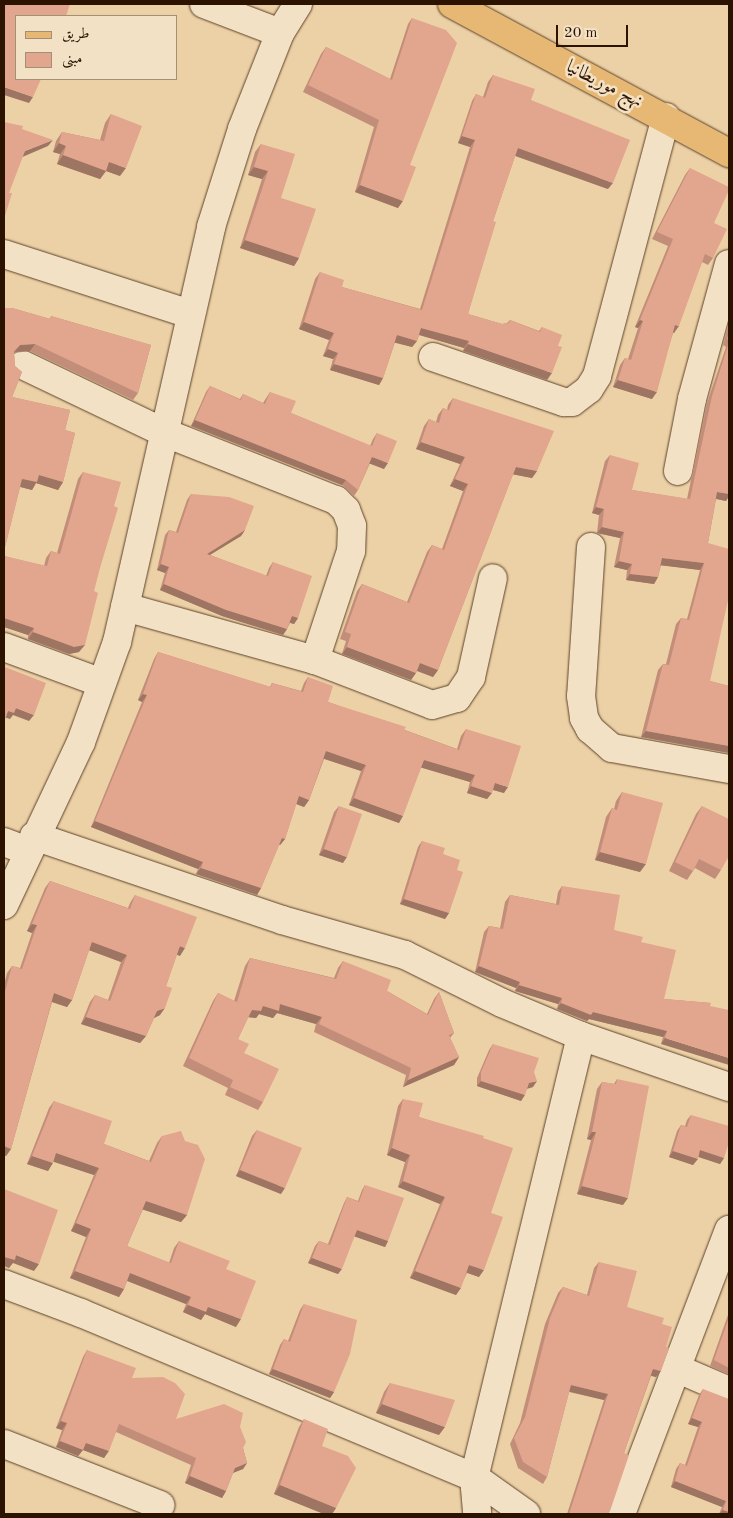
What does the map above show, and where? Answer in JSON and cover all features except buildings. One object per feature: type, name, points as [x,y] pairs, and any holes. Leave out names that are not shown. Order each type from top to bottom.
[{"type":"main road","name":"نهج موريطانيا","points":[[452,4],[666,117],[729,153]]},
{"type":"street","points":[[204,4],[280,33]]},
{"type":"street","points":[[4,905],[22,843],[82,742],[117,642],[163,432],[211,227],[236,147],[280,33],[298,4]]},
{"type":"street","points":[[432,357],[564,402],[572,402],[589,389],[597,376],[666,117]]},
{"type":"street","points":[[4,254],[190,314]]},
{"type":"street","points":[[678,471],[692,399],[729,264]]},
{"type":"street","points":[[23,365],[163,432],[321,491],[336,500],[346,510],[352,526],[351,550],[315,660]]},
{"type":"street","points":[[591,548],[580,696],[584,718],[590,729],[612,748],[729,769]]},
{"type":"street","points":[[125,607],[315,660],[432,705],[457,698],[471,677],[493,578]]},
{"type":"street","points":[[4,647],[102,683]]},
{"type":"street","points":[[22,843],[405,955],[502,1003],[581,1036],[729,1087]]},
{"type":"street","points":[[477,1514],[474,1477],[581,1036]]},
{"type":"street","points":[[622,1514],[729,1230]]},
{"type":"street","points":[[4,1284],[474,1477],[526,1514]]},
{"type":"street","points":[[678,1369],[729,1391]]},
{"type":"street","points":[[4,1444],[160,1505]]}]
